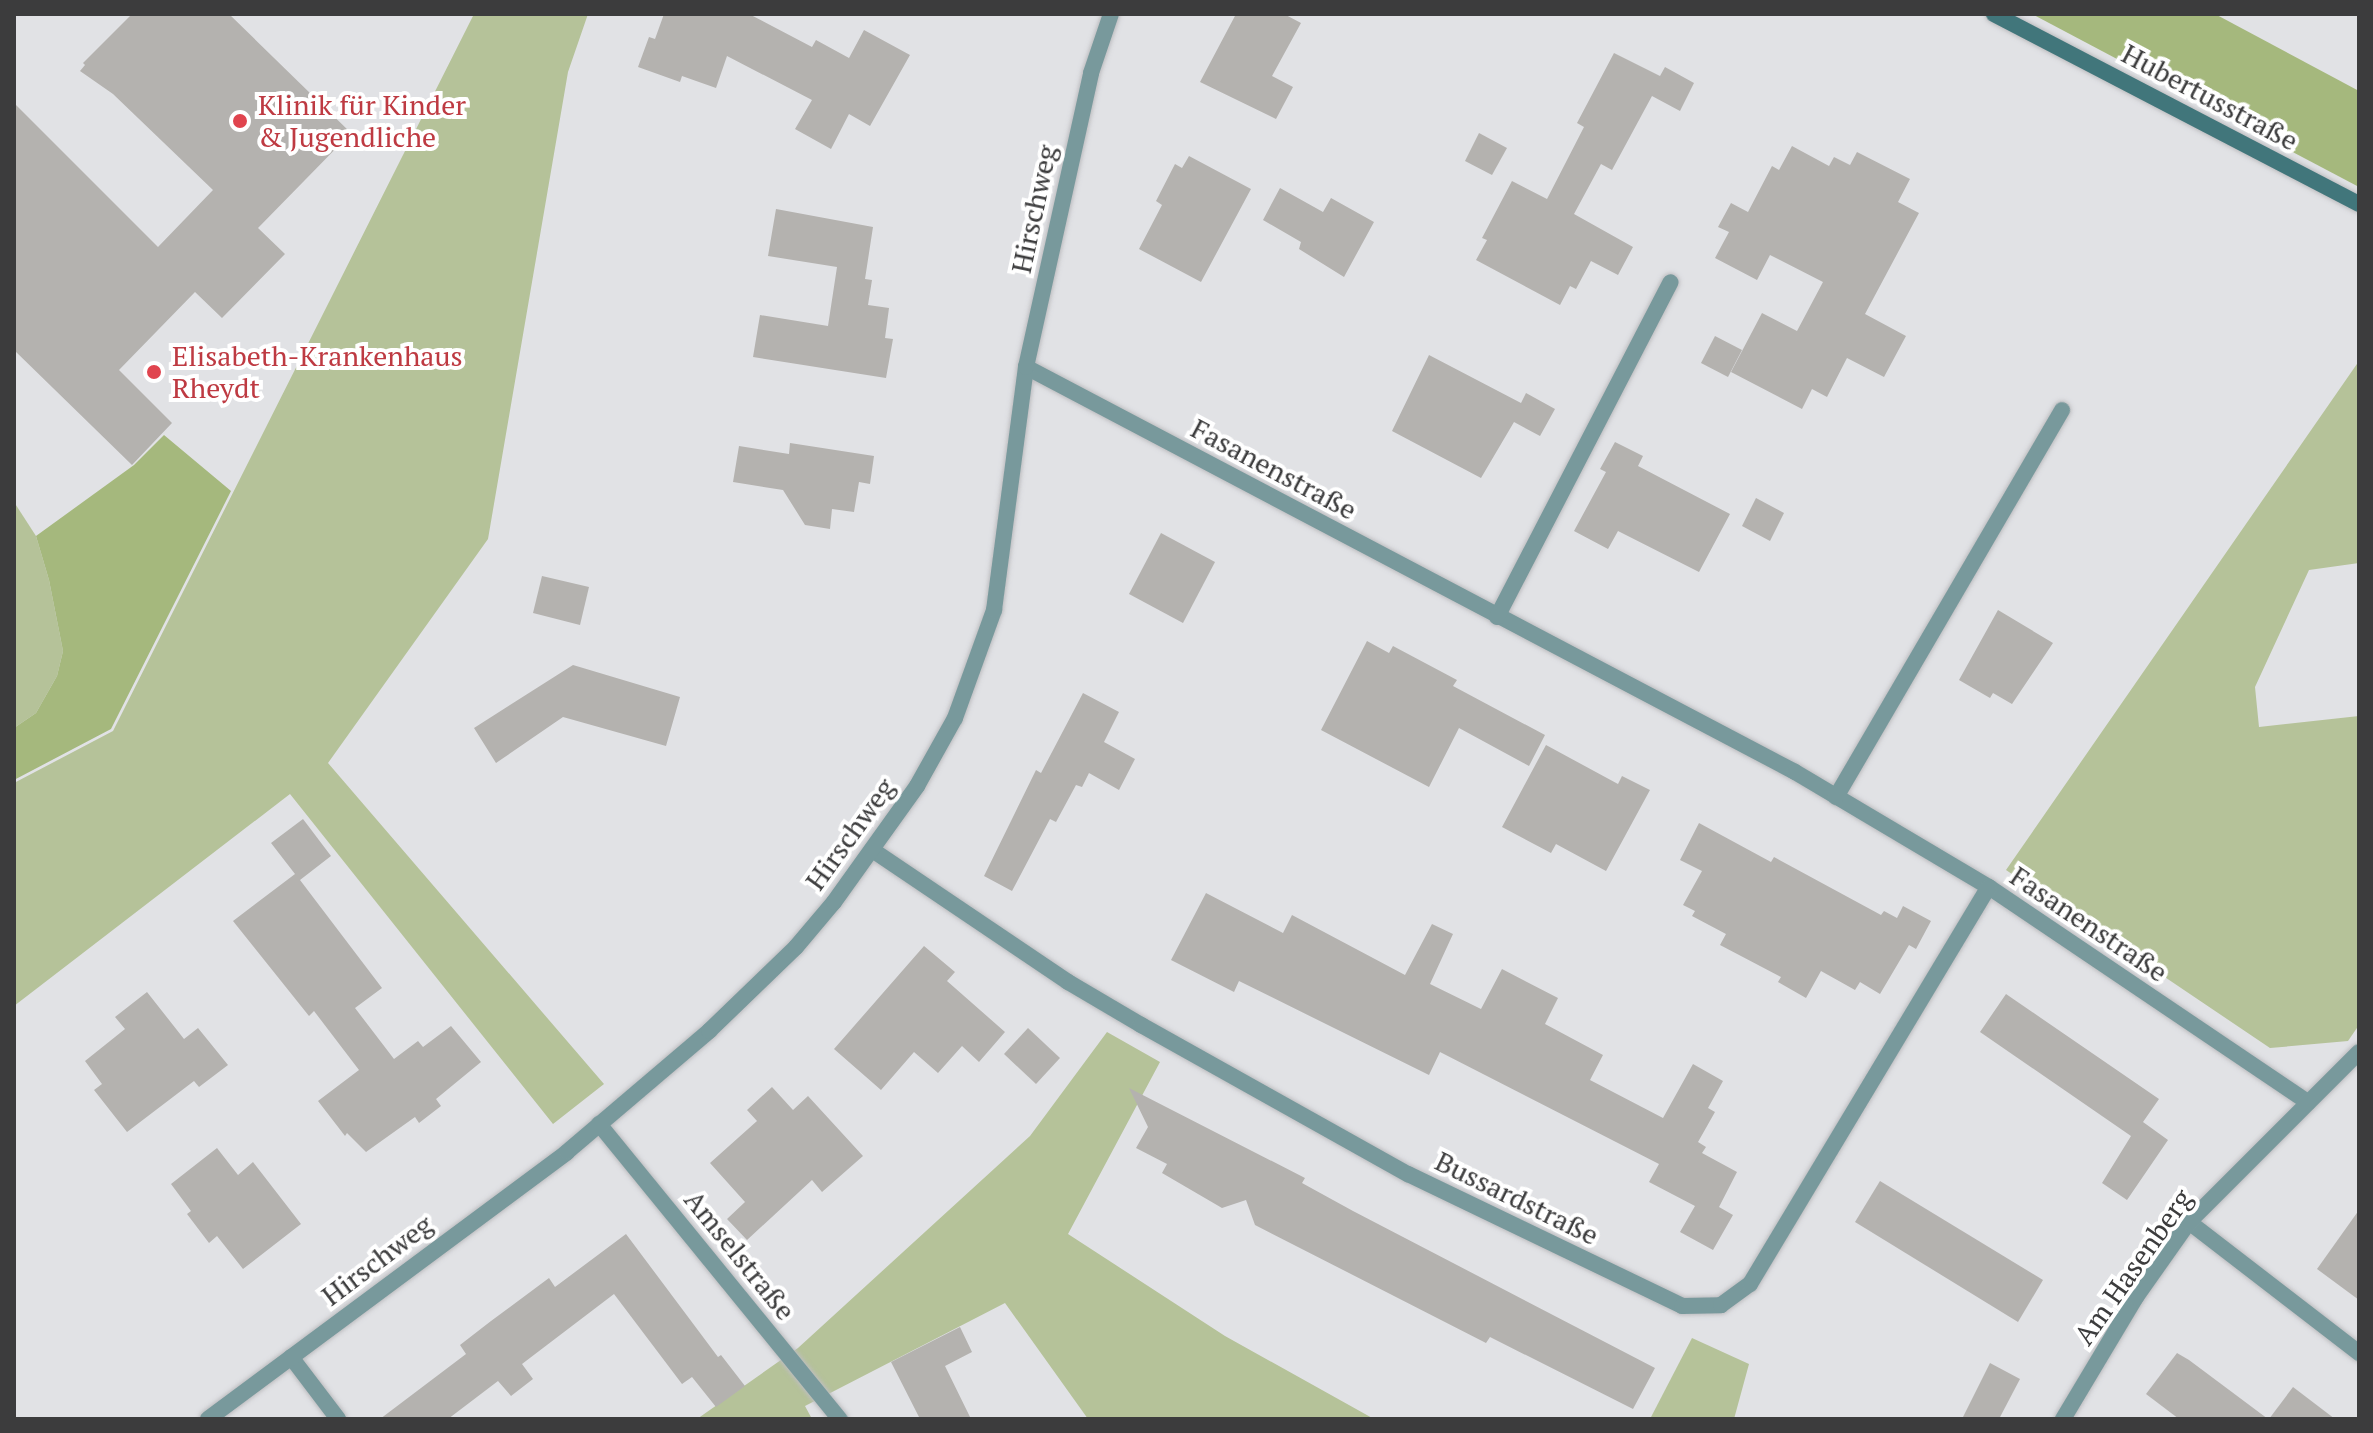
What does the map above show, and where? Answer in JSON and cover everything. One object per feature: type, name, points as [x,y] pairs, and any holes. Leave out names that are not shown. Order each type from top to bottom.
[{"type":"main road","name":"Hubertusstraße","points":[[1994,14],[2359,204]]},
{"type":"street","name":"Hirschweg","points":[[208,1419],[599,1124],[709,1031],[796,947],[874,851],[955,718],[976,667],[994,610],[1026,367],[1091,73],[1111,14]]},
{"type":"street","points":[[1497,617],[1671,282]]},
{"type":"street","name":"Fasanenstraße","points":[[1026,367],[1836,797],[1989,887],[2308,1102]]},
{"type":"street","points":[[1836,797],[2062,410]]},
{"type":"street","name":"Bussardstraße","points":[[874,851],[1068,982],[1155,1033],[1408,1174],[1682,1306],[1721,1305],[1750,1284],[1989,887]]},
{"type":"street","name":"Am Hasenberg","points":[[2063,1419],[2136,1297],[2189,1222],[2359,1052]]},
{"type":"street","name":"Amselstraße","points":[[599,1124],[840,1419]]},
{"type":"street","points":[[2189,1222],[2359,1353]]},
{"type":"street","points":[[291,1357],[338,1419]]},
{"type":"green space","points":[[474,14],[588,14],[568,72],[488,539],[328,763],[604,1084],[553,1124],[290,794],[14,1006],[14,783],[113,731]]},
{"type":"green space","points":[[2032,14],[2215,14],[2359,91],[2359,187]]},
{"type":"green space","points":[[2359,361],[2359,563],[2309,570],[2255,687],[2259,727],[2359,716],[2359,1025],[2348,1041],[2270,1048],[2006,870]]},
{"type":"green space","points":[[164,435],[231,491],[111,729],[14,780],[14,728],[36,713],[57,676],[63,651],[49,580],[36,536],[134,465]]},
{"type":"green space","points":[[14,502],[36,536],[49,580],[63,651],[57,676],[36,713],[14,728]]},
{"type":"green space","points":[[1107,1032],[1160,1062],[1068,1234],[1225,1336],[1374,1419],[1088,1419],[1005,1303],[805,1406],[812,1419],[697,1419],[798,1348],[1030,1136]]},
{"type":"green space","points":[[1692,1338],[1749,1364],[1734,1419],[1650,1419]]},
{"type":"building","points":[[132,14],[229,14],[351,133],[258,228],[285,254],[222,318],[195,292],[119,370],[172,423],[132,465],[14,350],[14,103],[158,247],[213,190],[113,94],[80,71],[85,65],[83,63]]},
{"type":"building","points":[[664,14],[749,14],[812,47],[816,40],[849,58],[864,30],[910,55],[870,126],[849,114],[831,149],[795,129],[812,100],[727,56],[716,88],[682,76],[680,82],[638,67],[649,37],[655,39]]},
{"type":"building","points":[[1236,14],[1284,14],[1301,23],[1272,76],[1293,87],[1276,119],[1200,82]]},
{"type":"building","points":[[1614,53],[1660,76],[1665,67],[1694,83],[1680,111],[1652,96],[1612,170],[1601,164],[1574,214],[1633,247],[1618,275],[1591,261],[1576,289],[1570,286],[1560,305],[1476,260],[1487,240],[1482,238],[1512,181],[1547,199],[1584,127],[1577,123]]},
{"type":"building","points":[[1479,133],[1507,148],[1492,175],[1465,161]]},
{"type":"building","points":[[1792,146],[1829,166],[1834,157],[1850,165],[1857,152],[1910,179],[1898,202],[1919,213],[1865,314],[1906,336],[1884,377],[1847,358],[1827,397],[1812,389],[1802,409],[1731,372],[1762,313],[1797,331],[1823,282],[1770,255],[1757,280],[1715,258],[1729,232],[1718,227],[1731,203],[1748,212],[1772,166],[1779,170]]},
{"type":"building","points":[[1189,156],[1251,189],[1201,282],[1139,249],[1162,205],[1156,201],[1175,164],[1182,168]]},
{"type":"building","points":[[1280,188],[1323,212],[1331,198],[1374,222],[1344,277],[1299,249],[1301,242],[1263,220]]},
{"type":"building","points":[[776,209],[873,227],[865,279],[872,280],[868,305],[889,308],[885,338],[893,339],[886,378],[753,357],[760,315],[828,326],[837,267],[768,256]]},
{"type":"building","points":[[1715,336],[1742,350],[1728,377],[1701,363]]},
{"type":"building","points":[[1429,355],[1521,403],[1526,393],[1555,409],[1540,436],[1514,422],[1481,478],[1392,431]]},
{"type":"building","points":[[1615,442],[1643,456],[1638,466],[1730,514],[1699,572],[1618,531],[1608,549],[1574,531],[1606,472],[1600,469]]},
{"type":"building","points":[[790,443],[874,456],[870,484],[859,482],[854,512],[832,509],[830,529],[805,525],[783,490],[733,482],[739,446],[789,454]]},
{"type":"building","points":[[1756,498],[1784,513],[1770,541],[1742,526]]},
{"type":"building","points":[[1161,533],[1215,562],[1183,623],[1129,594]]},
{"type":"building","points":[[542,576],[589,587],[580,625],[533,613]]},
{"type":"building","points":[[1998,610],[2053,643],[2012,704],[1993,693],[1990,698],[1959,680]]},
{"type":"building","points":[[1367,641],[1389,653],[1393,646],[1457,680],[1453,686],[1545,735],[1529,766],[1459,728],[1429,787],[1321,730]]},
{"type":"building","points":[[573,665],[680,697],[666,746],[563,717],[496,763],[474,728]]},
{"type":"building","points":[[1083,693],[1119,712],[1104,742],[1135,759],[1119,790],[1089,773],[1082,787],[1076,785],[1056,822],[1050,819],[1012,891],[984,876],[1036,770],[1041,773]]},
{"type":"building","points":[[1546,745],[1618,784],[1622,776],[1650,790],[1606,871],[1556,844],[1551,853],[1502,827]]},
{"type":"building","points":[[303,819],[331,856],[300,880],[382,988],[355,1008],[394,1059],[418,1041],[423,1047],[451,1026],[481,1062],[436,1099],[441,1106],[419,1123],[415,1117],[366,1152],[347,1133],[345,1136],[318,1101],[359,1070],[314,1011],[309,1016],[233,921],[295,874],[271,843]]},
{"type":"building","points":[[1699,823],[1771,862],[1774,857],[1881,915],[1884,911],[1897,918],[1903,906],[1931,921],[1916,949],[1909,945],[1880,994],[1860,982],[1855,990],[1821,971],[1806,998],[1778,982],[1781,977],[1720,945],[1726,934],[1692,916],[1695,911],[1683,905],[1702,871],[1680,860]]},
{"type":"building","points":[[1206,893],[1283,933],[1292,915],[1405,975],[1432,924],[1453,934],[1430,984],[1481,1009],[1502,969],[1558,998],[1545,1024],[1603,1055],[1590,1080],[1663,1118],[1693,1064],[1723,1081],[1708,1108],[1715,1112],[1698,1142],[1706,1147],[1702,1153],[1737,1172],[1719,1207],[1733,1215],[1713,1250],[1680,1232],[1695,1206],[1649,1182],[1659,1164],[1440,1052],[1429,1075],[1239,981],[1234,992],[1171,960]]},
{"type":"building","points":[[924,946],[955,972],[947,981],[1005,1032],[979,1062],[962,1046],[938,1073],[914,1052],[881,1090],[834,1049]]},
{"type":"building","points":[[147,992],[184,1039],[198,1028],[228,1065],[199,1087],[194,1081],[127,1132],[94,1090],[102,1084],[85,1061],[125,1029],[115,1017]]},
{"type":"building","points":[[2006,994],[2159,1099],[2143,1122],[2168,1140],[2127,1200],[2102,1183],[2131,1136],[1980,1032]]},
{"type":"building","points":[[1028,1028],[1060,1058],[1036,1084],[1004,1054]]},
{"type":"building","points":[[772,1087],[793,1110],[808,1096],[863,1156],[822,1192],[812,1180],[747,1240],[727,1219],[745,1202],[710,1163],[757,1121],[747,1110]]},
{"type":"building","points":[[1129,1088],[1305,1178],[1302,1183],[1353,1211],[1655,1368],[1633,1409],[1490,1337],[1486,1343],[1255,1225],[1246,1200],[1222,1208],[1162,1173],[1167,1164],[1136,1148],[1148,1127]]},
{"type":"building","points":[[217,1148],[238,1175],[253,1162],[301,1224],[243,1269],[217,1236],[209,1243],[187,1214],[191,1211],[171,1184]]},
{"type":"building","points":[[1880,1181],[2043,1280],[2018,1322],[1855,1222]]},
{"type":"building","points":[[2359,1210],[2359,1300],[2317,1269]]},
{"type":"building","points":[[626,1234],[718,1357],[721,1355],[745,1386],[716,1407],[692,1377],[682,1384],[614,1294],[522,1364],[533,1379],[511,1396],[498,1381],[448,1419],[380,1419],[466,1354],[460,1345],[491,1321],[549,1278],[555,1287]]},
{"type":"building","points":[[960,1327],[972,1352],[945,1366],[971,1419],[920,1419],[891,1362]]},
{"type":"building","points":[[2177,1353],[2268,1419],[2179,1419],[2146,1394]]},
{"type":"building","points":[[1990,1363],[2020,1379],[1999,1419],[1962,1419]]},
{"type":"building","points":[[2293,1387],[2335,1419],[2269,1419]]},
{"type":"place","name":"Klinik für Kinder & Jugendliche","points":[[240,121]]},
{"type":"place","name":"Elisabeth-Krankenhaus Rheydt","points":[[154,372]]}]
